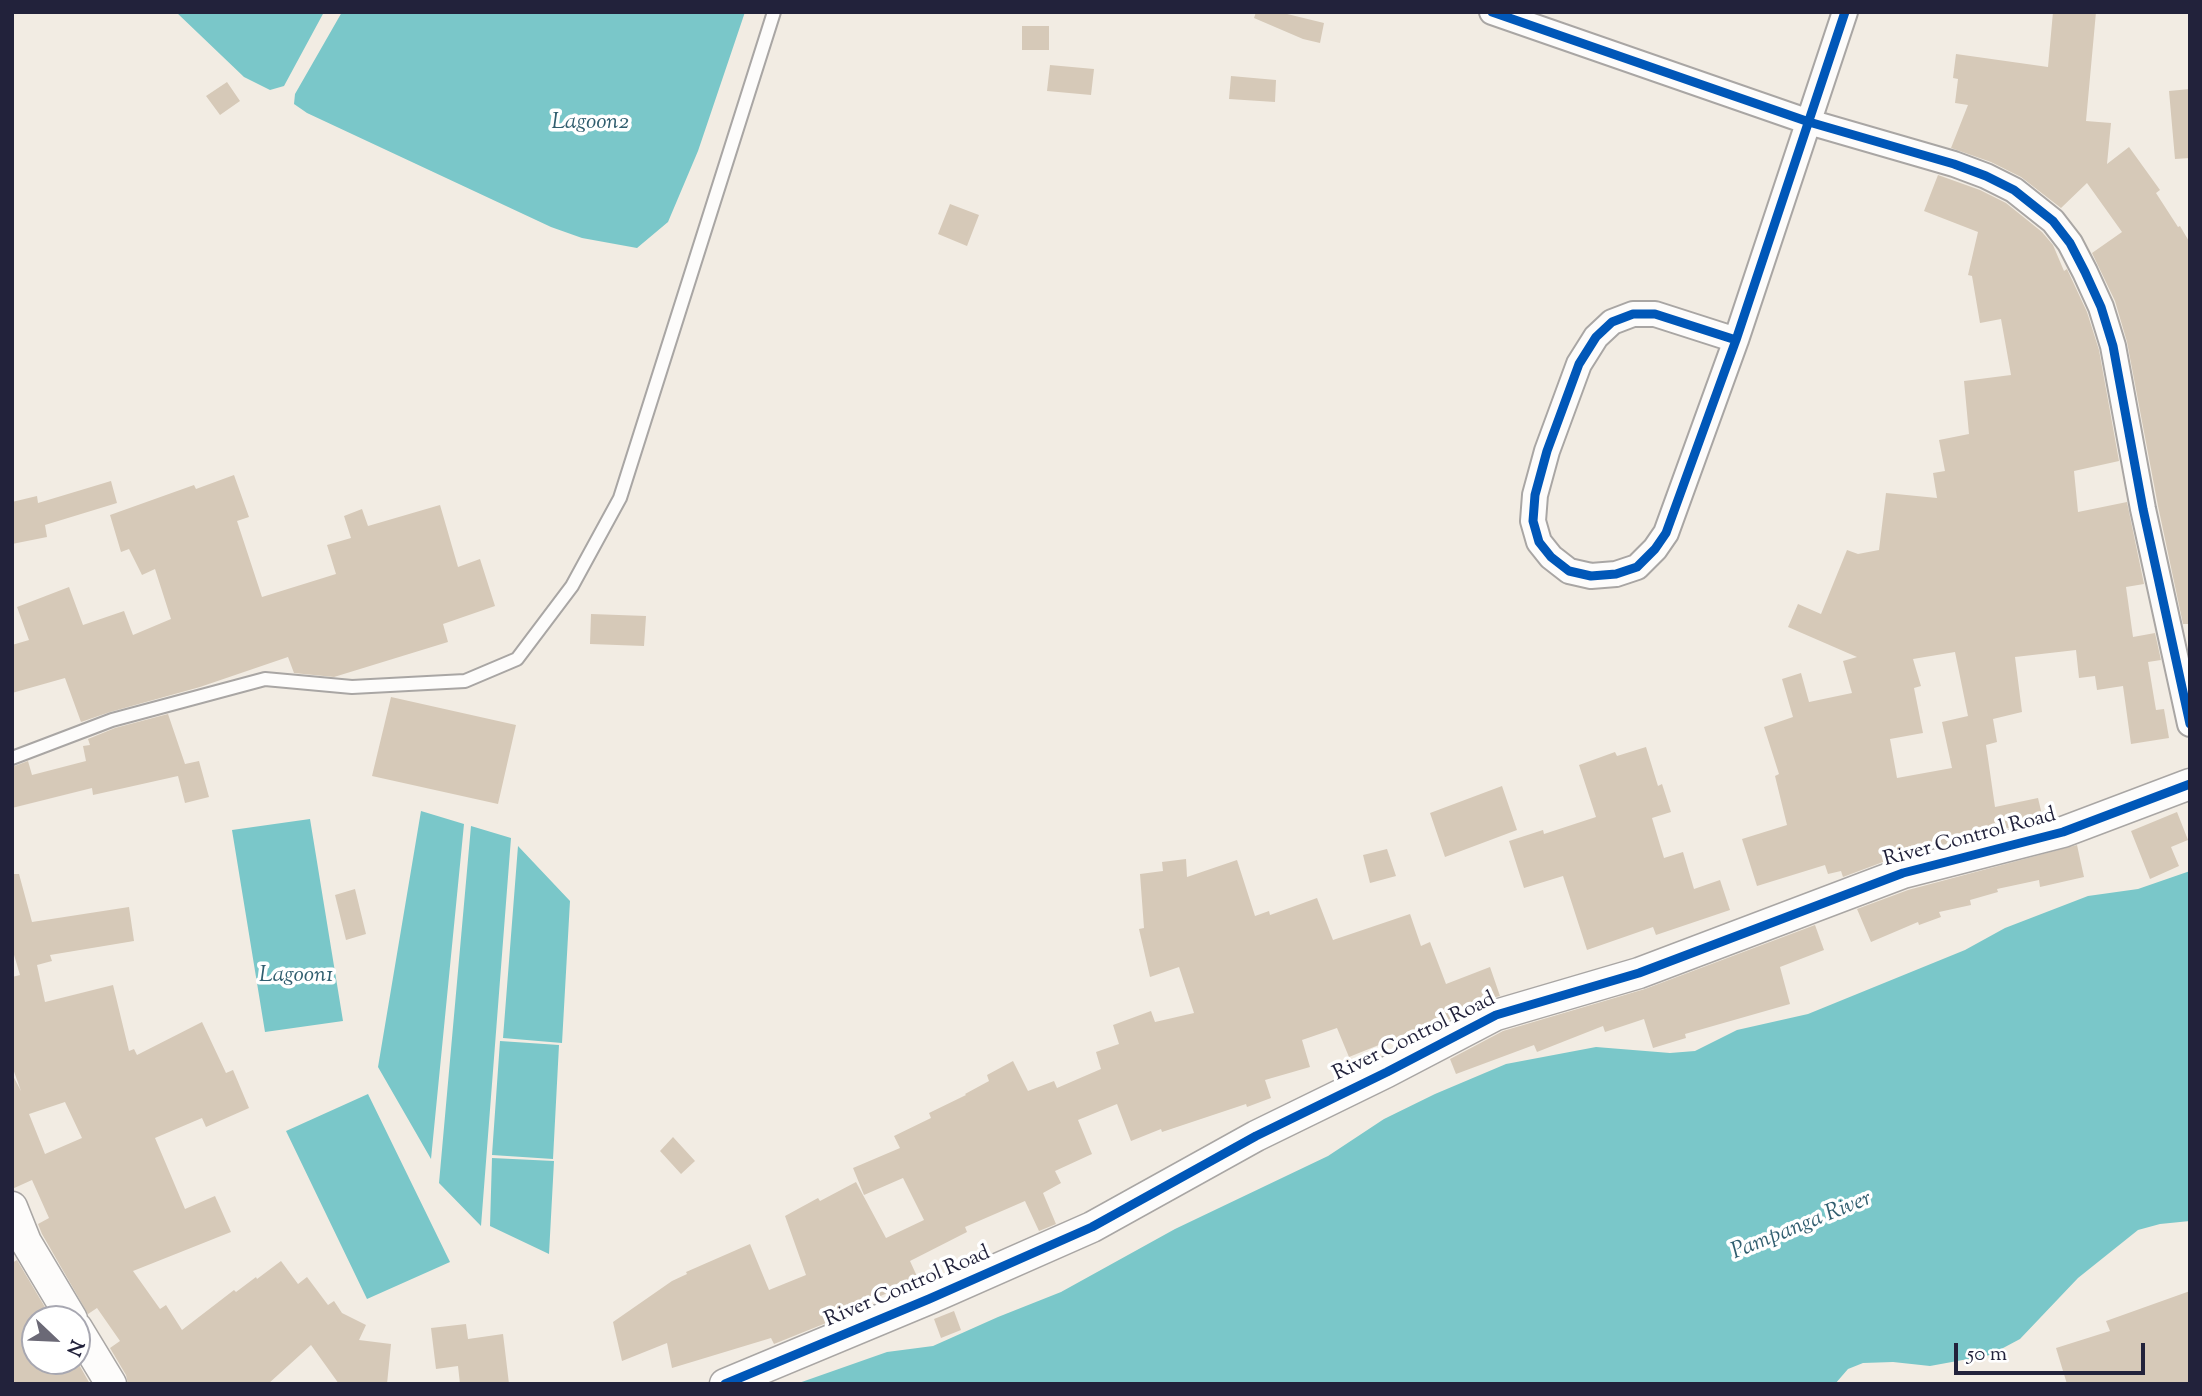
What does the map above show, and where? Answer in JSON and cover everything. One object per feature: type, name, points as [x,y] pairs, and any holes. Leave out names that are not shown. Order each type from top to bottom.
[{"type":"street","points":[[1492,12],[1809,122],[1986,176],[2014,190],[2053,221],[2070,243],[2085,272],[2101,307],[2113,346],[2143,509],[2190,724]]},
{"type":"street","points":[[1736,340],[1655,314],[1633,314],[1612,322],[1595,337],[1579,364],[1547,451],[1535,495],[1533,521],[1539,542],[1551,557],[1569,570],[1591,576],[1616,574],[1637,567],[1666,533],[1736,340],[1845,12]]},
{"type":"street","name":"River Control Road","points":[[725,1384],[917,1304],[1091,1227],[1256,1136],[1496,1015],[1639,973],[1903,873],[2063,832],[2190,784]]},
{"type":"street","points":[[12,1207],[26,1242],[64,1305]]},
{"type":"street","points":[[91,1351],[111,1384]]},
{"type":"lane","points":[[12,758],[111,720],[265,679],[352,687],[465,681],[517,659],[572,586],[620,498],[774,12]]},
{"type":"water","points":[[176,12],[324,12],[284,86],[270,90],[244,77]]},
{"type":"water","name":"Lagoon2","points":[[342,12],[745,12],[698,151],[668,222],[637,248],[582,238],[551,227],[307,113],[294,104],[295,94]]},
{"type":"water","points":[[421,811],[464,824],[431,1159],[378,1067]]},
{"type":"water","name":"Lagoon1","points":[[310,819],[343,1021],[265,1032],[232,830]]},
{"type":"water","points":[[471,826],[511,838],[481,1226],[439,1183]]},
{"type":"water","points":[[518,846],[570,901],[562,1043],[503,1038]]},
{"type":"water","name":"Pampanga River","points":[[2190,871],[2190,1221],[2160,1224],[2138,1230],[2078,1278],[2020,1339],[1990,1355],[1930,1366],[1893,1362],[1863,1363],[1848,1369],[1835,1384],[796,1384],[887,1352],[933,1346],[1061,1292],[1175,1229],[1328,1156],[1384,1119],[1506,1064],[1596,1047],[1670,1053],[1695,1051],[1737,1030],[1808,1014],[1965,950],[2005,928],[2088,896],[2138,889]]},
{"type":"water","points":[[500,1041],[559,1045],[553,1159],[492,1155]]},
{"type":"water","points":[[368,1094],[450,1262],[367,1299],[286,1131]]},
{"type":"water","points":[[492,1158],[554,1161],[549,1254],[490,1226]]},
{"type":"building","points":[[1256,12],[1279,12],[1324,23],[1320,43],[1303,39],[1254,18]]},
{"type":"building","points":[[2053,12],[2096,12],[2086,121],[2111,123],[2107,164],[2129,147],[2160,190],[2156,193],[2190,243],[2190,624],[2183,624],[2127,342],[2115,301],[2092,253],[2122,232],[2087,183],[2061,208],[2021,177],[1991,162],[1951,148],[1968,105],[1955,103],[1958,79],[1953,78],[1956,54],[2048,67]]},
{"type":"building","points":[[1022,26],[1049,26],[1049,50],[1022,50]]},
{"type":"building","points":[[1050,65],[1094,69],[1091,95],[1047,91]]},
{"type":"building","points":[[1231,76],[1276,80],[1275,102],[1229,99]]},
{"type":"building","points":[[227,82],[240,101],[220,115],[206,96]]},
{"type":"building","points":[[2190,89],[2190,158],[2175,159],[2169,91]]},
{"type":"building","points":[[1938,175],[1980,190],[2006,203],[2042,232],[2053,245],[2087,312],[2099,350],[2119,461],[2074,471],[2078,512],[2127,502],[2144,584],[2126,587],[2133,637],[2155,633],[2161,660],[2148,662],[2156,710],[2164,709],[2169,738],[2131,744],[2123,686],[2097,690],[2095,676],[2079,678],[2076,650],[2015,657],[2022,712],[1993,719],[1997,742],[1986,745],[1995,807],[2038,798],[2043,819],[1899,856],[1843,877],[1841,871],[1828,874],[1825,865],[1757,886],[1742,839],[1787,825],[1775,776],[1779,774],[1764,727],[1793,717],[1782,679],[1801,673],[1809,702],[1852,693],[1843,661],[1857,657],[1788,627],[1798,604],[1821,614],[1847,550],[1858,554],[1879,550],[1886,493],[1937,498],[1933,473],[1945,471],[1939,440],[1969,434],[1964,381],[2011,375],[2001,319],[1980,323],[1972,276],[1968,275],[1978,232],[1924,211]],"holes":[[[1955,652],[1968,716],[1942,722],[1952,768],[1897,778],[1890,739],[1923,733],[1914,688],[1921,686],[1913,659]]]},
{"type":"building","points":[[950,204],[979,215],[967,246],[938,234]]},
{"type":"building","points":[[234,475],[249,517],[237,521],[262,597],[336,574],[327,545],[351,538],[344,516],[362,509],[368,526],[440,505],[458,567],[480,559],[495,606],[443,624],[448,642],[334,677],[294,673],[288,657],[200,687],[81,722],[65,678],[12,693],[12,645],[29,640],[17,607],[69,587],[83,625],[124,611],[133,635],[171,619],[155,569],[142,575],[129,549],[121,552],[110,515],[194,485],[196,489]]},
{"type":"building","points":[[111,481],[117,503],[45,525],[47,537],[12,544],[12,502],[37,496],[38,503]]},
{"type":"building","points":[[591,614],[646,616],[644,646],[590,644]]},
{"type":"building","points":[[391,697],[516,725],[498,804],[372,776]]},
{"type":"building","points":[[168,714],[185,764],[199,761],[209,797],[185,803],[178,776],[93,795],[92,788],[12,808],[12,767],[28,761],[32,775],[86,761],[83,746],[90,745],[88,739],[115,728]]},
{"type":"building","points":[[1646,747],[1658,786],[1662,784],[1671,812],[1652,818],[1664,858],[1683,852],[1694,889],[1720,880],[1730,910],[1656,935],[1653,927],[1587,950],[1563,876],[1524,888],[1509,841],[1543,830],[1544,834],[1596,817],[1579,765],[1615,752],[1617,756]]},
{"type":"building","points":[[1502,786],[1517,830],[1445,857],[1430,813]]},
{"type":"building","points":[[2177,812],[2188,840],[2171,847],[2179,866],[2150,879],[2131,831]]},
{"type":"building","points":[[2077,845],[2084,877],[2040,887],[2039,880],[1997,889],[1998,892],[1970,900],[1971,905],[1939,912],[1941,917],[1919,925],[1918,922],[1871,942],[1857,909],[1908,890]]},
{"type":"building","points":[[1387,849],[1396,876],[1370,883],[1363,855]]},
{"type":"building","points":[[1186,859],[1187,877],[1237,860],[1255,916],[1269,911],[1270,915],[1317,898],[1333,940],[1410,914],[1421,946],[1430,942],[1446,984],[1490,967],[1500,996],[1488,999],[1437,1026],[1436,1022],[1349,1057],[1337,1028],[1302,1040],[1310,1067],[1265,1080],[1271,1098],[1162,1132],[1161,1129],[1131,1141],[1117,1104],[1078,1120],[1092,1154],[1055,1171],[1061,1183],[1043,1193],[1056,1224],[1039,1231],[1025,1201],[965,1227],[967,1232],[910,1261],[920,1283],[892,1296],[890,1292],[845,1311],[846,1315],[774,1344],[771,1338],[672,1368],[667,1343],[622,1361],[613,1322],[672,1281],[687,1274],[686,1272],[750,1244],[769,1290],[806,1275],[785,1216],[818,1198],[820,1201],[856,1182],[886,1238],[924,1220],[903,1178],[864,1195],[853,1168],[900,1148],[894,1136],[931,1118],[929,1113],[989,1081],[987,1075],[1013,1061],[1028,1091],[1054,1081],[1057,1088],[1101,1069],[1096,1052],[1119,1044],[1113,1025],[1151,1011],[1155,1022],[1194,1013],[1179,967],[1150,977],[1139,929],[1144,928],[1140,874],[1163,871],[1162,862]]},
{"type":"building","points":[[12,874],[19,874],[32,922],[129,907],[134,941],[50,955],[52,961],[37,965],[45,1002],[113,985],[129,1051],[134,1049],[137,1055],[202,1022],[226,1073],[233,1070],[249,1108],[206,1127],[202,1118],[155,1138],[185,1209],[215,1196],[231,1232],[133,1271],[160,1309],[166,1305],[182,1330],[234,1290],[236,1292],[281,1261],[298,1284],[307,1277],[328,1305],[334,1301],[342,1313],[366,1325],[359,1340],[391,1344],[387,1384],[339,1384],[311,1345],[268,1384],[128,1384],[126,1375],[110,1348],[120,1341],[97,1308],[91,1312],[91,1305],[83,1305],[42,1234],[38,1224],[49,1218],[32,1180],[12,1189],[12,1074],[21,1091],[12,1066],[12,977],[20,975],[12,948]],"holes":[[[65,1102],[82,1138],[45,1154],[29,1114]]]},
{"type":"building","points":[[355,889],[366,934],[346,940],[335,895]]},
{"type":"building","points":[[1815,925],[1824,950],[1780,967],[1790,1004],[1685,1034],[1686,1038],[1653,1048],[1644,1019],[1605,1032],[1603,1026],[1537,1052],[1534,1045],[1456,1074],[1450,1059],[1503,1031],[1645,989]]},
{"type":"building","points":[[673,1137],[695,1161],[681,1174],[660,1151]]},
{"type":"building","points":[[17,1260],[44,1305],[21,1305],[21,1375],[85,1375],[90,1384],[12,1384],[12,1263]]},
{"type":"building","points":[[2190,1291],[2190,1384],[2067,1384],[2056,1348],[2110,1331],[2106,1321]]},
{"type":"building","points":[[954,1311],[961,1330],[941,1338],[934,1319]]},
{"type":"building","points":[[466,1324],[468,1339],[503,1334],[509,1384],[460,1384],[458,1366],[436,1369],[431,1328]]},
{"type":"cycle path","points":[[1492,12],[1809,122],[1954,164],[2014,190],[2053,221],[2070,243],[2085,272],[2101,307],[2113,346],[2143,509],[2190,724]]},
{"type":"cycle path","points":[[1736,340],[1655,314],[1633,314],[1612,322],[1596,337],[1579,364],[1547,451],[1535,495],[1533,521],[1539,542],[1551,557],[1569,571],[1591,576],[1616,574],[1637,567],[1666,533],[1736,340],[1845,12]]},
{"type":"cycle path","points":[[725,1384],[1092,1227],[1256,1136],[1496,1015],[1639,973],[1903,873],[2063,832],[2190,784]]}]
